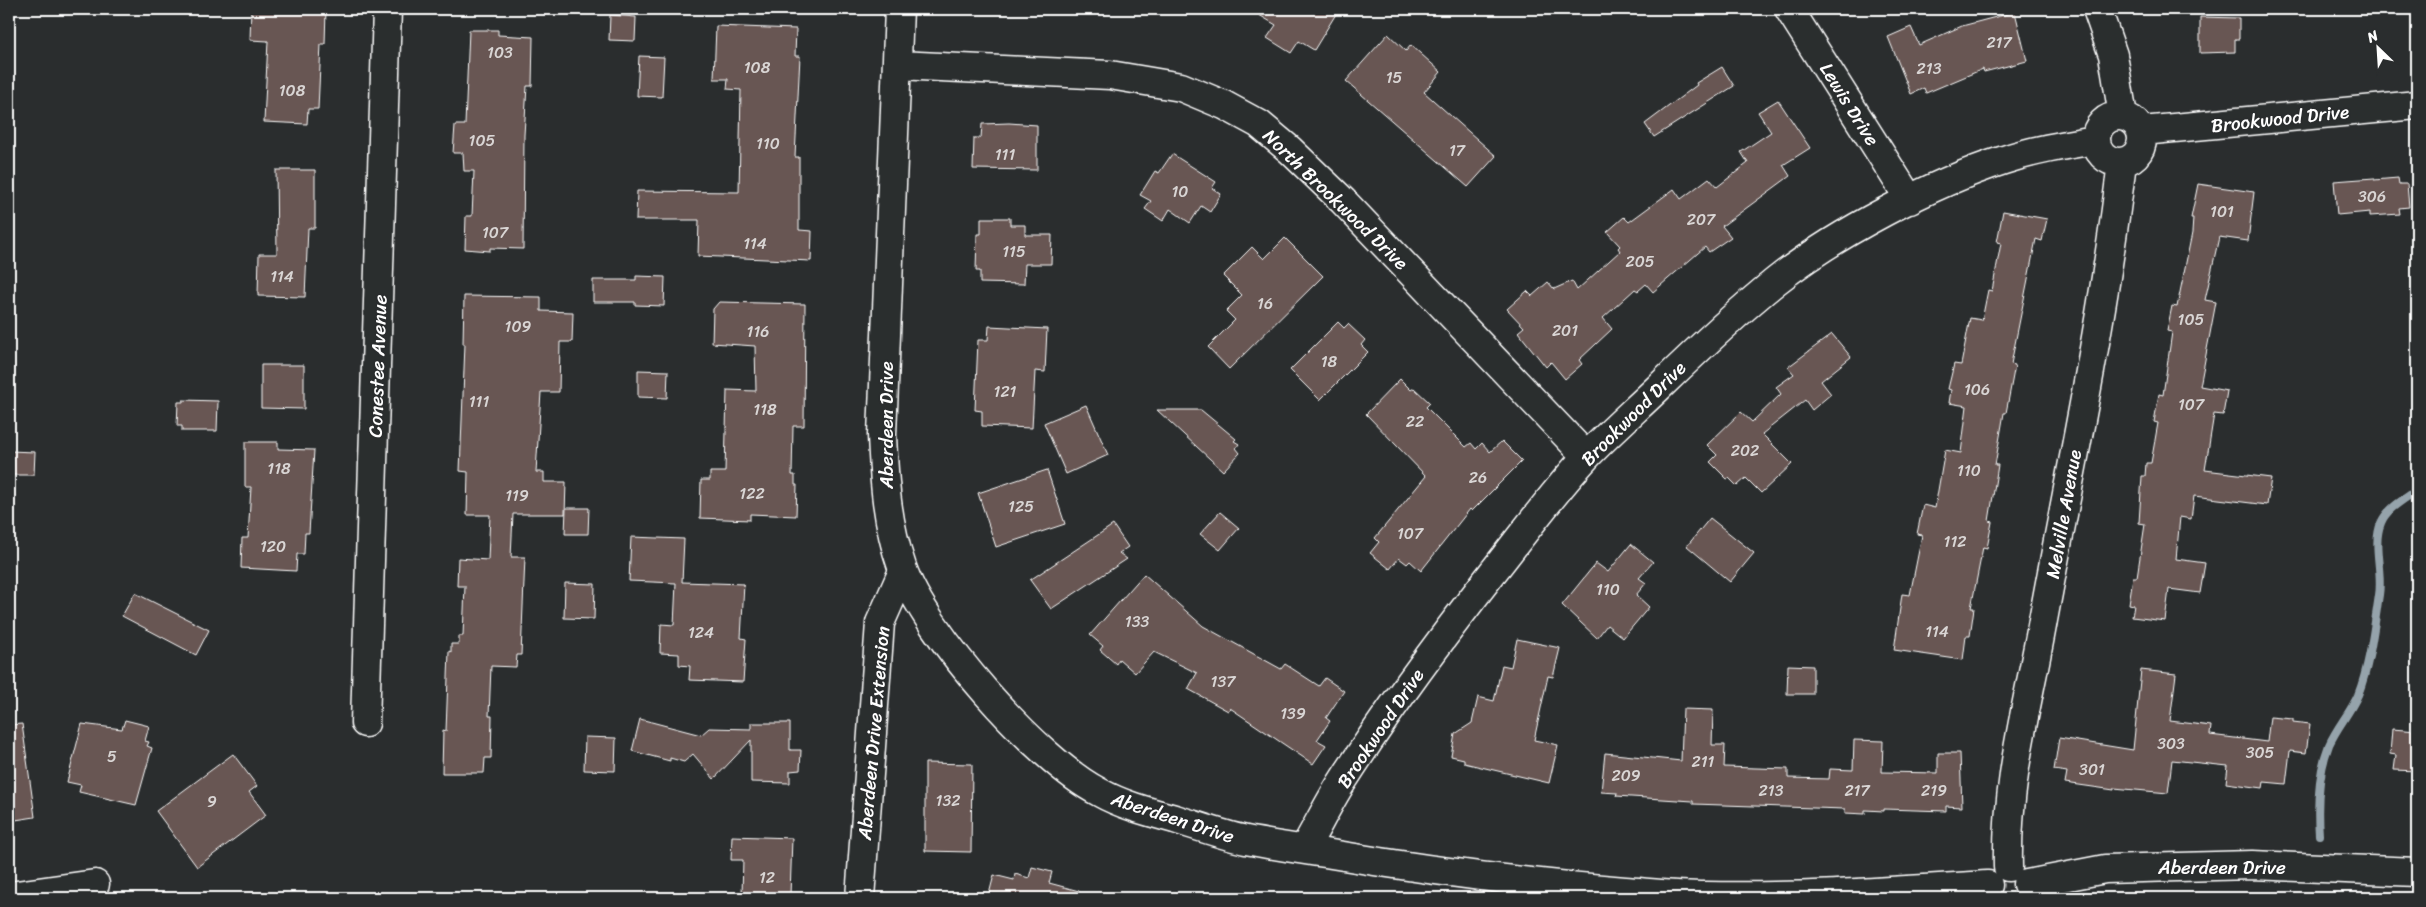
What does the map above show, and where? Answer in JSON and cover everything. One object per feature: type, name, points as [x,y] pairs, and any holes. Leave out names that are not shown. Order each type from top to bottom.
[{"type":"street","name":"Conestee Avenue","points":[[365,724],[387,9]]},
{"type":"street","name":"Aberdeen Drive","points":[[899,9],[882,435],[885,490],[892,532],[903,571],[936,628],[990,696],[1020,728],[1060,765],[1098,792],[1149,812],[1242,839],[1426,871],[1568,887],[1705,896],[1990,892]]},
{"type":"street","name":"Lewis Drive","points":[[1789,9],[1910,200]]},
{"type":"street","points":[[2097,9],[2113,55],[2133,124],[2142,144],[2138,153],[2131,159],[2122,162],[2112,161],[2104,156],[2098,149],[2095,140],[2101,124],[2107,119],[2133,124]]},
{"type":"street","name":"North Brookwood Drive","points":[[898,66],[1110,75],[1181,87],[1224,105],[1259,124],[1290,150],[1343,201],[1586,456]]},
{"type":"street","name":"Brookwood Drive","points":[[2133,124],[2417,105]]},
{"type":"street","name":"Brookwood Drive","points":[[1304,850],[1341,783],[1403,693],[1474,596],[1586,456],[1707,341],[1778,280],[1859,227],[1910,200],[1965,174],[2006,159],[2052,147],[2095,140]]},
{"type":"street","name":"Melville Avenue","points":[[2020,883],[2009,807],[2013,772],[2043,623],[2113,237],[2122,162]]},
{"type":"street","name":"Aberdeen Drive Extension","points":[[860,898],[880,623],[903,571]]},
{"type":"street","name":"Aberdeen Drive","points":[[2020,883],[2105,869],[2252,865],[2417,872]]},
{"type":"street","points":[[1990,892],[1994,872],[2020,883]]},
{"type":"street","points":[[9,896],[95,884]]},
{"type":"building","points":[[251,9],[326,9],[325,44],[321,44],[318,109],[308,109],[307,124],[264,122],[268,41],[250,40]]},
{"type":"building","points":[[1249,9],[1339,9],[1314,50],[1299,41],[1291,53],[1267,38],[1276,25]]},
{"type":"building","points":[[2015,12],[2027,61],[1984,72],[1983,69],[1926,93],[1924,88],[1911,94],[1888,37],[1911,27],[1919,45],[1962,26]]},
{"type":"building","points":[[610,15],[636,17],[635,41],[609,40]]},
{"type":"building","points":[[2200,17],[2239,18],[2239,39],[2235,39],[2235,52],[2200,53]]},
{"type":"building","points":[[716,26],[796,29],[795,56],[800,56],[795,157],[799,157],[799,230],[812,231],[811,261],[698,256],[699,220],[636,220],[637,191],[739,192],[741,90],[727,89],[728,79],[714,79]]},
{"type":"building","points":[[469,30],[498,30],[498,35],[533,37],[532,86],[527,86],[524,135],[523,249],[490,248],[490,251],[465,249],[466,216],[472,216],[474,171],[464,171],[463,153],[453,153],[455,125],[465,125]]},
{"type":"building","points":[[1388,34],[1406,51],[1411,45],[1441,72],[1424,92],[1496,156],[1468,187],[1346,81]]},
{"type":"building","points":[[639,56],[664,57],[662,97],[637,96]]},
{"type":"building","points":[[1722,67],[1734,86],[1654,137],[1645,124],[1697,85],[1696,83]]},
{"type":"building","points":[[1778,100],[1810,148],[1783,165],[1790,176],[1722,226],[1731,237],[1709,252],[1705,247],[1653,292],[1646,284],[1638,291],[1635,289],[1603,318],[1612,329],[1579,360],[1582,364],[1565,379],[1551,362],[1546,367],[1518,332],[1524,327],[1507,309],[1527,291],[1532,296],[1548,282],[1554,289],[1572,281],[1577,290],[1620,251],[1618,248],[1620,246],[1607,232],[1624,217],[1629,222],[1674,189],[1681,199],[1709,178],[1717,187],[1748,163],[1741,152],[1771,132],[1758,112]]},
{"type":"building","points":[[982,124],[1037,125],[1037,170],[973,169],[974,138],[981,138]]},
{"type":"building","points":[[1172,154],[1216,182],[1212,188],[1221,194],[1210,212],[1201,206],[1190,223],[1170,209],[1163,221],[1145,209],[1151,201],[1140,195],[1155,171],[1159,173]]},
{"type":"building","points":[[276,170],[315,170],[315,228],[308,228],[305,297],[258,296],[259,254],[277,254]]},
{"type":"building","points":[[2374,178],[2374,180],[2398,178],[2399,184],[2407,184],[2409,207],[2399,208],[2400,214],[2370,216],[2370,212],[2337,215],[2334,181]]},
{"type":"building","points":[[2198,184],[2254,192],[2248,241],[2219,237],[2205,300],[2216,302],[2200,386],[2227,391],[2223,415],[2214,414],[2205,470],[2271,478],[2267,505],[2194,496],[2191,519],[2180,517],[2176,559],[2205,563],[2200,593],[2169,589],[2165,621],[2132,617],[2134,605],[2129,604],[2133,577],[2137,577],[2145,524],[2139,523],[2142,476],[2145,476],[2146,463],[2151,463],[2158,423],[2154,422],[2159,394],[2163,395],[2172,332],[2167,331],[2172,306],[2177,307],[2192,233],[2193,218],[2191,218]]},
{"type":"building","points":[[2003,211],[2047,219],[2042,241],[2036,239],[2011,364],[2015,365],[1995,465],[1998,465],[1989,521],[1992,522],[1987,548],[1983,547],[1971,608],[1974,608],[1970,636],[1966,636],[1963,660],[1894,650],[1902,594],[1910,595],[1922,535],[1917,534],[1923,505],[1935,508],[1945,450],[1961,453],[1967,406],[1949,403],[1951,390],[1948,389],[1954,364],[1961,365],[1970,318],[1982,320],[1988,290],[1992,291],[2001,243],[1997,242]]},
{"type":"building","points":[[981,218],[1010,218],[1010,225],[1025,225],[1025,235],[1052,235],[1051,264],[1025,264],[1024,284],[980,283],[980,271],[976,271],[977,234],[981,234]]},
{"type":"building","points":[[1285,238],[1323,276],[1229,369],[1208,347],[1235,320],[1226,311],[1242,295],[1223,276],[1252,247],[1264,259]]},
{"type":"building","points":[[636,276],[665,277],[664,306],[635,305],[635,302],[593,302],[593,280],[636,280]]},
{"type":"building","points":[[464,296],[541,297],[541,311],[573,312],[572,342],[560,342],[559,392],[541,392],[536,472],[544,472],[544,482],[566,482],[565,514],[513,514],[511,557],[525,557],[521,655],[517,655],[516,667],[491,666],[489,716],[492,716],[491,758],[485,758],[484,773],[442,773],[443,730],[446,731],[449,651],[451,652],[451,644],[459,644],[459,636],[463,636],[465,586],[457,586],[458,558],[488,560],[490,515],[467,515],[468,472],[460,471],[465,344],[463,344]]},
{"type":"building","points":[[719,302],[805,304],[804,426],[793,426],[792,475],[795,475],[795,485],[797,485],[796,516],[750,514],[750,520],[700,518],[701,480],[710,480],[710,472],[725,472],[727,390],[756,391],[755,346],[712,343],[713,309]]},
{"type":"building","points":[[1338,322],[1344,328],[1348,324],[1365,340],[1361,345],[1368,352],[1320,400],[1290,370]]},
{"type":"building","points":[[989,326],[1047,329],[1045,372],[1035,371],[1032,428],[982,426],[982,411],[975,410],[978,340],[988,340]]},
{"type":"building","points":[[1832,334],[1851,357],[1821,381],[1831,394],[1812,410],[1805,400],[1762,434],[1792,464],[1761,493],[1746,478],[1737,486],[1710,462],[1717,455],[1707,445],[1741,412],[1752,422],[1781,394],[1776,387],[1794,374],[1788,367]]},
{"type":"building","points":[[261,365],[304,365],[304,409],[261,408]]},
{"type":"building","points":[[638,370],[668,371],[667,398],[638,397]]},
{"type":"building","points":[[1400,379],[1411,390],[1414,388],[1430,403],[1426,407],[1466,447],[1471,443],[1476,449],[1482,443],[1490,452],[1502,441],[1522,461],[1472,511],[1470,509],[1421,571],[1410,561],[1407,564],[1399,558],[1390,569],[1370,553],[1379,542],[1375,538],[1426,476],[1366,414]]},
{"type":"building","points":[[183,400],[218,401],[217,431],[182,431],[182,426],[177,426],[178,402],[183,402]]},
{"type":"building","points":[[1086,405],[1108,455],[1066,474],[1044,423]]},
{"type":"building","points":[[1157,410],[1201,410],[1236,439],[1234,441],[1239,444],[1236,448],[1240,453],[1223,471]]},
{"type":"building","points":[[245,442],[278,442],[278,449],[314,450],[309,533],[305,533],[304,554],[297,554],[296,571],[241,568],[242,538],[248,538],[251,487],[245,487]]},
{"type":"building","points":[[9,451],[35,452],[34,475],[9,475]]},
{"type":"building","points":[[1047,470],[1065,524],[996,547],[978,493]]},
{"type":"building","points":[[566,508],[589,508],[588,534],[565,534]]},
{"type":"building","points":[[1220,512],[1239,528],[1220,550],[1200,534]]},
{"type":"building","points":[[1710,518],[1754,553],[1730,582],[1687,546]]},
{"type":"building","points":[[1113,525],[1128,547],[1119,553],[1127,559],[1051,609],[1030,580]]},
{"type":"building","points":[[631,537],[684,539],[682,582],[744,584],[741,638],[746,639],[743,682],[689,680],[690,666],[679,665],[679,654],[660,653],[661,624],[674,625],[676,583],[629,581]]},
{"type":"building","points":[[1631,544],[1653,562],[1639,578],[1646,583],[1636,595],[1649,607],[1623,638],[1607,625],[1597,638],[1562,605],[1596,563],[1608,572]]},
{"type":"building","points":[[1144,574],[1203,626],[1281,669],[1285,664],[1319,686],[1325,678],[1344,691],[1326,718],[1330,721],[1317,740],[1326,745],[1313,764],[1230,708],[1228,711],[1188,689],[1197,673],[1154,652],[1135,673],[1119,659],[1116,664],[1100,650],[1103,646],[1090,635]]},
{"type":"building","points":[[565,583],[595,584],[594,619],[564,618]]},
{"type":"building","points":[[135,593],[209,630],[196,655],[122,616]]},
{"type":"building","points":[[1517,639],[1560,648],[1553,677],[1548,676],[1534,740],[1558,745],[1549,783],[1464,763],[1464,759],[1451,756],[1455,734],[1472,723],[1478,697],[1494,701],[1502,665],[1511,667]]},
{"type":"building","points":[[1788,665],[1813,666],[1813,694],[1787,694]]},
{"type":"building","points":[[2141,670],[2176,674],[2170,721],[2211,726],[2210,735],[2267,742],[2270,717],[2293,719],[2293,722],[2310,724],[2306,753],[2290,751],[2286,784],[2264,782],[2263,788],[2226,783],[2228,766],[2172,760],[2168,793],[2114,788],[2114,790],[2065,783],[2067,772],[2054,770],[2059,738],[2133,750]]},
{"type":"building","points":[[1683,709],[1713,710],[1712,745],[1725,745],[1724,767],[1788,769],[1788,778],[1829,779],[1830,769],[1853,770],[1854,740],[1883,741],[1882,772],[1938,773],[1938,753],[1960,753],[1962,807],[1946,806],[1946,811],[1865,810],[1865,814],[1845,813],[1845,809],[1693,804],[1693,801],[1616,796],[1617,793],[1601,792],[1605,753],[1681,761]]},
{"type":"building","points":[[640,719],[701,735],[709,728],[751,729],[751,723],[790,723],[790,750],[801,750],[800,770],[790,771],[790,783],[751,782],[751,740],[714,779],[693,754],[684,762],[670,758],[670,761],[632,751]]},
{"type":"building","points":[[125,720],[149,726],[145,741],[149,742],[147,746],[152,748],[136,805],[79,792],[81,785],[67,782],[82,724],[122,729]]},
{"type":"building","points":[[22,724],[35,817],[9,821],[9,725]]},
{"type":"building","points":[[2392,729],[2417,731],[2417,771],[2394,770],[2396,755],[2390,754]]},
{"type":"building","points":[[585,737],[616,738],[615,771],[584,770]]},
{"type":"building","points":[[233,754],[257,786],[249,792],[266,815],[197,867],[156,811]]},
{"type":"building","points":[[925,763],[972,764],[971,852],[925,851]]},
{"type":"building","points":[[732,836],[792,838],[790,895],[742,894],[743,860],[731,860]]},
{"type":"building","points":[[1032,867],[1052,872],[1049,883],[1079,891],[1078,898],[988,898],[994,875],[1014,880],[1015,874],[1029,878]]},
{"type":"waterway","points":[[2319,835],[2319,790],[2325,756],[2332,738],[2358,695],[2366,671],[2371,646],[2380,586],[2377,549],[2378,531],[2387,513],[2417,490]]}]
